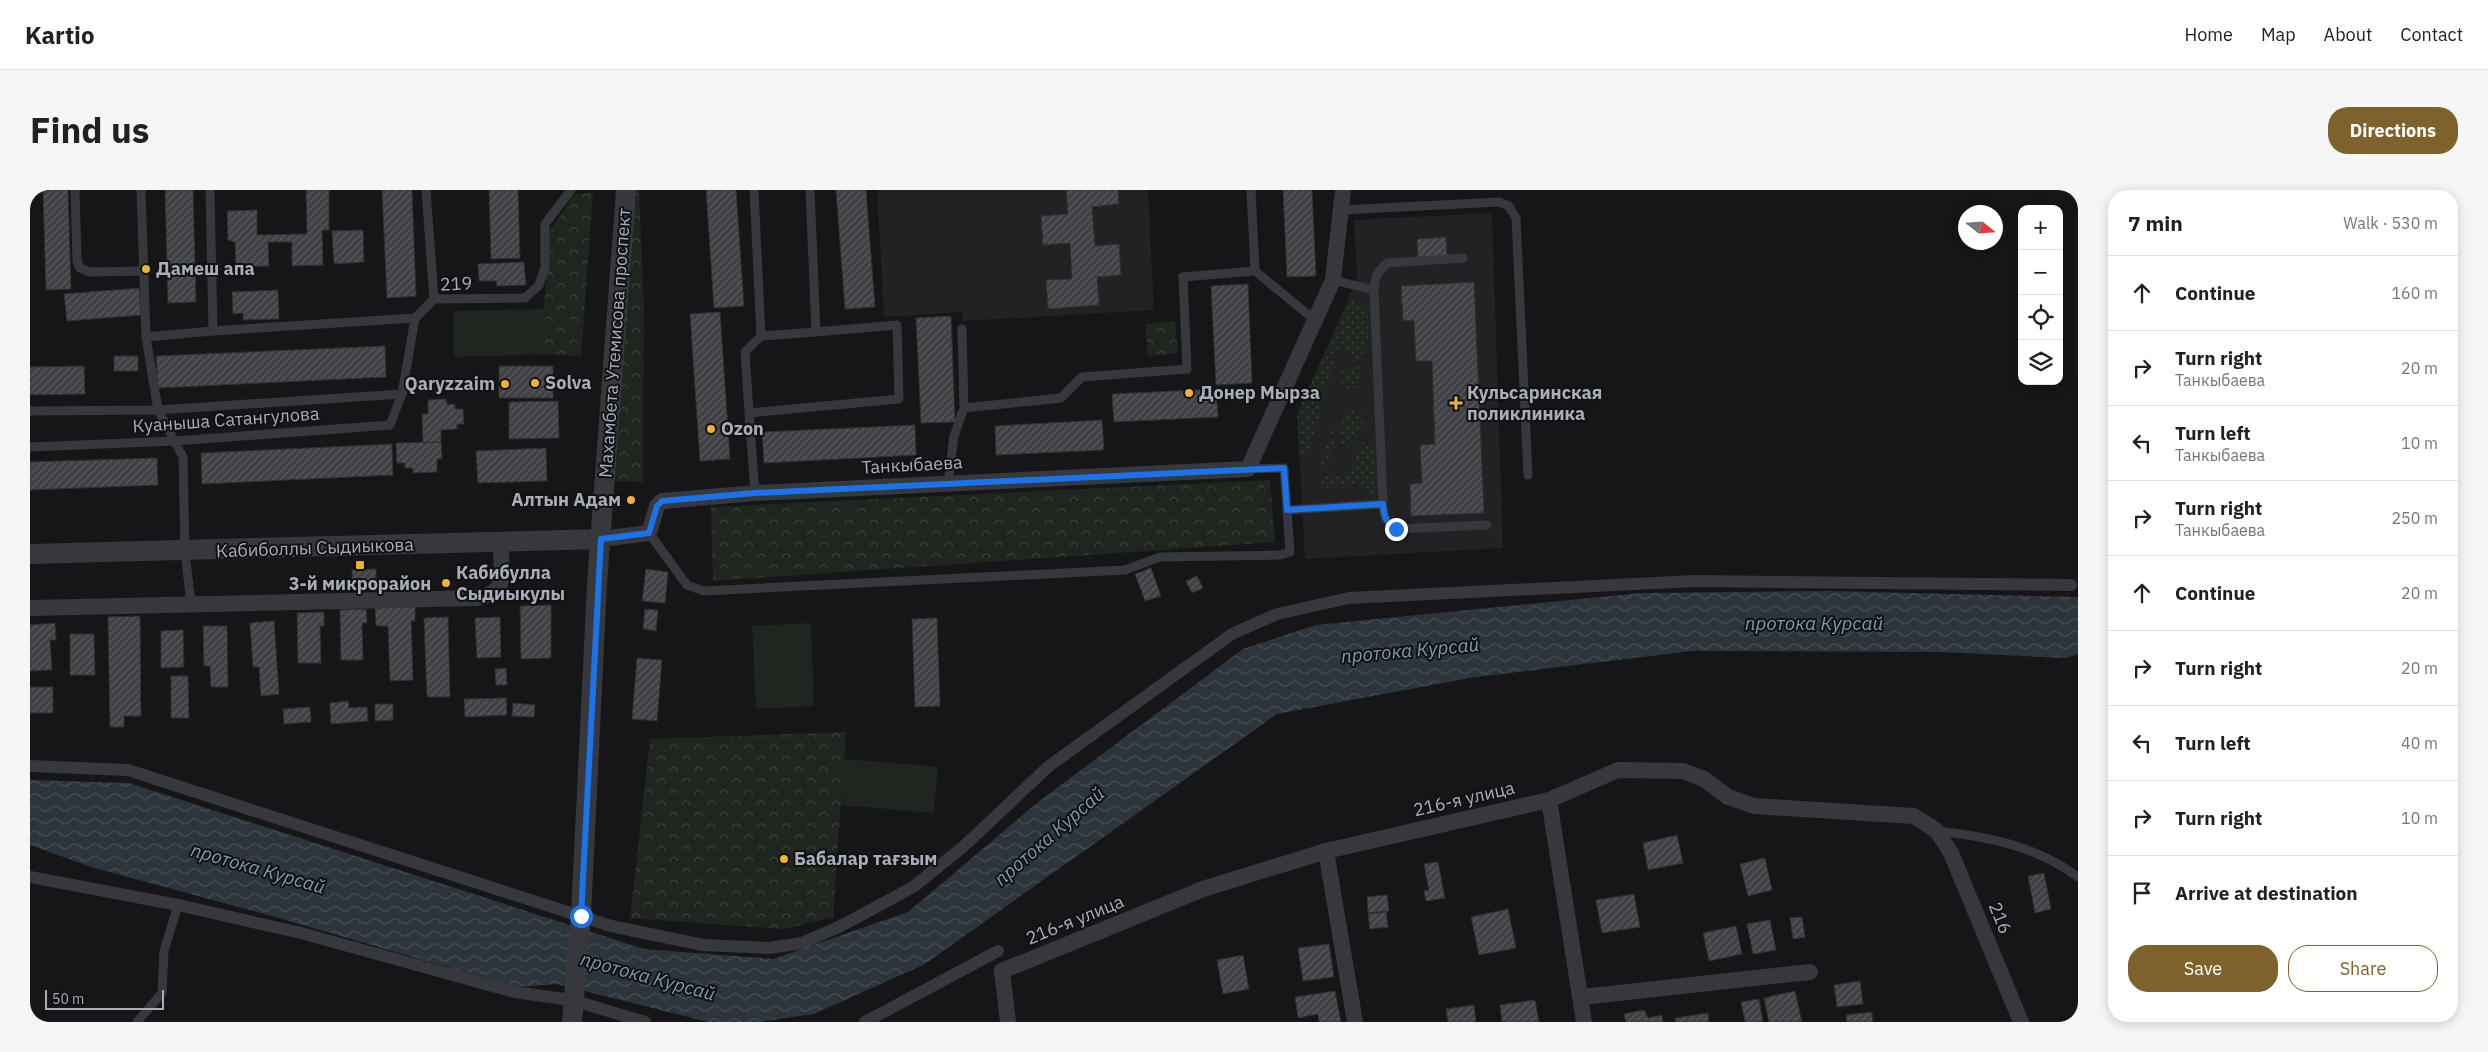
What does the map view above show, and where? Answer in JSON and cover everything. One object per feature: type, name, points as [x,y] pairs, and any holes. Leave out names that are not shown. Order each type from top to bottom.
[{"type":"street","name":"Махамбета Утемисова проспект","points":[[572,1022],[569,1000],[581,916],[601,539],[626,190]]},
{"type":"street","points":[[1248,469],[1333,280],[1343,190]]},
{"type":"street","name":"Танкыбаева","points":[[649,533],[657,506],[662,501],[755,493],[1248,469]]},
{"type":"street","points":[[601,539],[649,533]]},
{"type":"street","name":"Кабиболлы Сыдиыкова","points":[[30,554],[185,552],[601,539]]},
{"type":"street","points":[[30,608],[487,596],[494,594],[501,583],[500,542]]},
{"type":"street","points":[[30,766],[128,770],[630,931],[703,945],[770,948],[802,943],[841,926],[913,887],[963,847],[1049,766],[1232,634],[1277,614],[1349,598],[1695,581],[2071,585]]},
{"type":"street","name":"216-я улица","points":[[1008,1022],[1002,971],[1203,890],[1326,852],[1549,800],[1618,770],[1683,771],[1704,779],[1728,797],[1754,806],[1914,816],[1937,831]]},
{"type":"street","points":[[1549,800],[1582,997],[1584,1022]]},
{"type":"street","name":"216","points":[[1937,831],[1952,853],[2021,1022]]},
{"type":"street","points":[[1326,852],[1355,1022]]},
{"type":"street","points":[[30,878],[178,905],[301,932],[514,992],[569,1000],[645,1022]]},
{"type":"street","points":[[865,1022],[998,951]]},
{"type":"street","points":[[1582,997],[1810,972]]},
{"type":"lane","points":[[75,190],[77,261],[80,268],[90,272],[145,271]]},
{"type":"lane","points":[[141,190],[146,337],[158,410],[183,457],[185,552],[190,604]]},
{"type":"lane","points":[[210,190],[213,331]]},
{"type":"lane","points":[[426,190],[434,300]]},
{"type":"lane","name":"219","points":[[414,318],[434,300],[524,298],[539,285],[545,267],[545,224],[571,190]]},
{"type":"lane","points":[[754,190],[761,336]]},
{"type":"lane","points":[[810,190],[816,332]]},
{"type":"lane","points":[[1251,190],[1255,271]]},
{"type":"lane","points":[[1341,210],[1499,202],[1509,206],[1516,218],[1528,474]]},
{"type":"lane","points":[[1463,258],[1388,263],[1380,269],[1375,278],[1384,518],[1388,524],[1396,529],[1487,525]]},
{"type":"lane","points":[[964,408],[1061,398],[1082,377],[1187,369],[1183,277],[1255,271],[1316,321]]},
{"type":"lane","points":[[1333,280],[1374,290]]},
{"type":"lane","points":[[146,337],[414,318]]},
{"type":"lane","name":"Куаныша Сатангулова","points":[[30,447],[174,441],[390,425],[402,394],[414,318]]},
{"type":"lane","points":[[749,413],[899,399],[897,325],[761,336],[745,352],[749,413],[755,493]]},
{"type":"lane","points":[[948,483],[954,436],[964,408],[962,329]]},
{"type":"lane","name":"Куаныша Сатангулова","points":[[30,411],[158,410],[402,394]]},
{"type":"lane","points":[[649,533],[687,585],[704,591],[1125,570],[1160,557],[1280,555],[1290,552],[1284,468],[1248,469]]},
{"type":"lane","points":[[1287,510],[1383,504]]},
{"type":"lane","points":[[1937,831],[1984,836],[2036,852],[2078,877]]},
{"type":"lane","points":[[137,1022],[162,992],[164,951],[178,905]]},
{"type":"shaded area","points":[[877,190],[1148,190],[1154,310],[963,321],[962,312],[884,317]]},
{"type":"shaded area","points":[[1492,213],[1503,548],[1305,559],[1297,414],[1357,279],[1354,220]]},
{"type":"green space","points":[[632,190],[639,190],[644,309],[643,482],[613,481]]},
{"type":"green space","points":[[593,193],[581,356],[545,354],[544,309],[549,232],[575,194]]},
{"type":"green space","points":[[1352,297],[1367,310],[1368,340],[1361,360],[1351,354],[1348,349],[1339,349],[1333,353],[1334,366],[1327,387],[1321,391],[1319,397],[1322,409],[1309,454],[1299,454],[1297,414]]},
{"type":"green space","points":[[544,309],[545,354],[454,357],[454,311]]},
{"type":"green space","points":[[1175,321],[1178,353],[1148,356],[1145,324]]},
{"type":"green space","points":[[1352,364],[1361,368],[1362,388],[1345,388],[1340,386],[1339,370],[1348,369]]},
{"type":"green space","points":[[1362,409],[1363,431],[1347,448],[1341,447],[1341,417],[1348,410]]},
{"type":"green space","points":[[1334,422],[1334,449],[1329,457],[1330,468],[1322,466],[1321,463]]},
{"type":"green space","points":[[1365,440],[1375,453],[1377,494],[1374,498],[1369,496],[1366,484],[1319,488],[1320,477],[1335,475],[1342,477],[1348,473],[1354,461],[1354,453]]},
{"type":"green space","points":[[1270,480],[1275,542],[713,581],[711,507]]},
{"type":"green space","points":[[811,623],[814,706],[756,709],[752,626]]},
{"type":"green space","points":[[846,732],[833,917],[785,929],[630,918],[650,739]]},
{"type":"green space","points":[[844,759],[938,767],[934,813],[841,805]]},
{"type":"water","name":"протока Курсай","points":[[1830,591],[2078,597],[2078,654],[2066,658],[1940,652],[1692,651],[1469,678],[1277,714],[925,964],[814,1014],[758,1022],[708,1022],[557,984],[516,987],[268,915],[91,867],[30,845],[30,780],[129,783],[644,949],[773,959],[908,912],[1038,802],[1243,649],[1316,625],[1641,593]]},
{"type":"building","points":[[43,190],[68,190],[71,289],[46,290]]},
{"type":"building","points":[[165,190],[193,190],[196,302],[168,303]]},
{"type":"building","points":[[306,190],[329,190],[329,230],[322,230],[323,265],[292,266],[292,242],[268,242],[269,266],[236,267],[235,242],[228,240],[227,211],[257,210],[257,235],[307,234]]},
{"type":"building","points":[[382,190],[412,190],[416,296],[387,298]]},
{"type":"building","points":[[489,190],[518,190],[520,258],[491,259]]},
{"type":"building","points":[[706,190],[736,190],[744,306],[714,308]]},
{"type":"building","points":[[836,190],[866,190],[875,307],[845,309]]},
{"type":"building","points":[[1066,190],[1118,190],[1119,204],[1092,207],[1095,246],[1119,244],[1121,275],[1097,277],[1099,305],[1048,309],[1046,280],[1072,279],[1070,243],[1043,245],[1041,216],[1068,214]]},
{"type":"building","points":[[1283,190],[1312,190],[1316,276],[1287,277]]},
{"type":"building","points":[[363,230],[364,262],[334,264],[332,231]]},
{"type":"building","points":[[1446,237],[1447,259],[1418,260],[1417,239]]},
{"type":"building","points":[[524,262],[526,285],[497,286],[496,281],[479,281],[478,264]]},
{"type":"building","name":"Кульсаринская поликлиника","points":[[1474,282],[1484,513],[1411,516],[1410,484],[1422,483],[1420,445],[1435,444],[1432,361],[1416,361],[1414,320],[1403,321],[1401,286]]},
{"type":"building","points":[[1248,284],[1252,383],[1216,385],[1211,286]]},
{"type":"building","points":[[139,288],[141,315],[67,321],[64,294]]},
{"type":"building","points":[[278,290],[279,319],[243,320],[243,313],[233,314],[232,292]]},
{"type":"building","points":[[720,312],[730,459],[700,461],[690,314]]},
{"type":"building","points":[[951,316],[955,422],[921,423],[916,318]]},
{"type":"building","points":[[385,346],[386,377],[158,388],[156,356]]},
{"type":"building","points":[[114,356],[138,356],[138,371],[114,371]]},
{"type":"building","points":[[84,366],[85,394],[30,395],[30,367]]},
{"type":"building","points":[[499,366],[553,366],[553,398],[499,398]]},
{"type":"building","points":[[1216,389],[1218,417],[1114,422],[1112,394]]},
{"type":"building","points":[[446,399],[447,405],[455,404],[455,409],[463,409],[464,424],[457,424],[457,429],[441,430],[441,442],[423,443],[422,414],[428,414],[428,400]]},
{"type":"building","points":[[558,401],[559,438],[509,439],[509,402]]},
{"type":"building","points":[[1102,420],[1104,450],[996,455],[995,426]]},
{"type":"building","points":[[915,425],[916,455],[764,463],[762,432]]},
{"type":"building","points":[[441,442],[442,459],[437,459],[437,472],[413,473],[413,468],[405,468],[405,463],[397,463],[396,443]]},
{"type":"building","points":[[392,444],[393,475],[202,484],[201,453]]},
{"type":"building","points":[[546,448],[547,481],[478,483],[476,451]]},
{"type":"building","points":[[157,458],[158,485],[30,490],[30,462]]},
{"type":"building","points":[[1151,568],[1161,596],[1145,601],[1135,574]]},
{"type":"building","points":[[376,569],[376,581],[352,582],[352,570]]},
{"type":"building","points":[[646,569],[668,572],[665,603],[642,601]]},
{"type":"building","points":[[1197,576],[1203,588],[1192,593],[1186,581]]},
{"type":"building","points":[[551,605],[551,658],[521,659],[520,606]]},
{"type":"building","points":[[415,607],[415,621],[411,621],[413,680],[390,681],[388,626],[376,626],[375,608]]},
{"type":"building","points":[[366,609],[367,623],[362,623],[363,660],[341,660],[340,610]]},
{"type":"building","points":[[645,609],[658,610],[656,631],[643,629]]},
{"type":"building","points":[[324,612],[324,626],[320,626],[321,663],[298,663],[297,613]]},
{"type":"building","points":[[140,616],[141,716],[124,716],[124,727],[110,727],[108,617]]},
{"type":"building","points":[[448,617],[450,697],[427,697],[424,618]]},
{"type":"building","points":[[500,617],[501,657],[477,658],[475,618]]},
{"type":"building","points":[[937,618],[940,706],[915,707],[912,619]]},
{"type":"building","points":[[274,621],[279,694],[261,696],[259,667],[253,667],[250,623]]},
{"type":"building","points":[[55,623],[56,640],[50,640],[52,670],[30,671],[30,625]]},
{"type":"building","points":[[203,626],[227,626],[228,687],[211,687],[210,666],[204,666]]},
{"type":"building","points":[[183,630],[184,667],[161,668],[161,631]]},
{"type":"building","points":[[70,634],[94,634],[95,675],[70,675]]},
{"type":"building","points":[[637,658],[662,660],[657,721],[632,719]]},
{"type":"building","points":[[506,668],[507,685],[496,685],[495,669]]},
{"type":"building","points":[[171,676],[188,676],[189,718],[171,718]]},
{"type":"building","points":[[30,687],[53,687],[53,713],[30,713]]},
{"type":"building","points":[[506,698],[507,715],[465,717],[464,699]]},
{"type":"building","points":[[348,701],[349,708],[367,707],[368,721],[331,724],[330,703]]},
{"type":"building","points":[[513,703],[535,705],[534,717],[512,716]]},
{"type":"building","points":[[375,704],[393,704],[393,720],[375,721]]},
{"type":"building","points":[[310,707],[311,722],[284,724],[283,709]]},
{"type":"building","points":[[1677,835],[1683,863],[1648,870],[1643,843]]},
{"type":"building","points":[[1765,858],[1772,890],[1748,896],[1740,864]]},
{"type":"building","points":[[1438,862],[1445,898],[1426,901],[1424,890],[1429,891],[1424,864]]},
{"type":"building","points":[[2044,873],[2051,909],[2035,913],[2028,876]]},
{"type":"building","points":[[1634,894],[1640,927],[1602,933],[1596,900]]},
{"type":"building","points":[[1387,895],[1389,911],[1368,913],[1367,897]]},
{"type":"building","points":[[1508,909],[1516,948],[1479,955],[1471,917]]},
{"type":"building","points":[[1386,912],[1388,927],[1370,929],[1368,914]]},
{"type":"building","points":[[1802,917],[1805,937],[1793,939],[1790,918]]},
{"type":"building","points":[[1770,920],[1776,950],[1753,954],[1747,924]]},
{"type":"building","points":[[1736,926],[1742,954],[1709,961],[1703,933]]},
{"type":"building","points":[[1329,944],[1334,977],[1303,981],[1298,948]]},
{"type":"building","points":[[1243,955],[1249,989],[1223,994],[1217,960]]},
{"type":"building","points":[[1860,981],[1863,1004],[1837,1007],[1834,985]]},
{"type":"building","points":[[1335,991],[1341,1022],[1319,1022],[1318,1014],[1298,1018],[1295,997]]},
{"type":"building","points":[[1795,991],[1802,1022],[1769,1022],[1764,998]]},
{"type":"building","points":[[1759,999],[1763,1022],[1745,1022],[1741,1002]]},
{"type":"building","points":[[1535,1000],[1539,1022],[1502,1022],[1500,1005]]},
{"type":"building","points":[[1474,1005],[1476,1022],[1448,1022],[1446,1009]]},
{"type":"building","points":[[1644,1010],[1648,1018],[1662,1015],[1663,1022],[1626,1022],[1624,1014]]},
{"type":"building","points":[[1872,1012],[1873,1022],[1847,1022],[1846,1015]]},
{"type":"building","points":[[1708,1013],[1709,1022],[1676,1022],[1675,1018]]},
{"type":"place","name":"Дамеш апа","points":[[146,269]]},
{"type":"place","name":"Solva","points":[[535,383]]},
{"type":"place","name":"Qaryzzaim","points":[[505,384]]},
{"type":"place","name":"Донер Мырза","points":[[1189,393]]},
{"type":"place","name":"Кульсаринская поликлиника","points":[[1456,403]]},
{"type":"place","name":"Ozon","points":[[711,429]]},
{"type":"place","name":"Алтын Адам","points":[[631,500]]},
{"type":"place","name":"3-й микрорайон","points":[[360,565]]},
{"type":"place","name":"Кабибулла Сыдиыкулы","points":[[446,583]]},
{"type":"place","name":"Бабалар тағзым","points":[[784,859]]},
{"type":"route","points":[[581,916],[597,584],[601,539],[627,538],[649,533],[657,506],[662,501],[755,493],[1284,468],[1287,510],[1383,504],[1384,518],[1388,524],[1396,529]]}]
